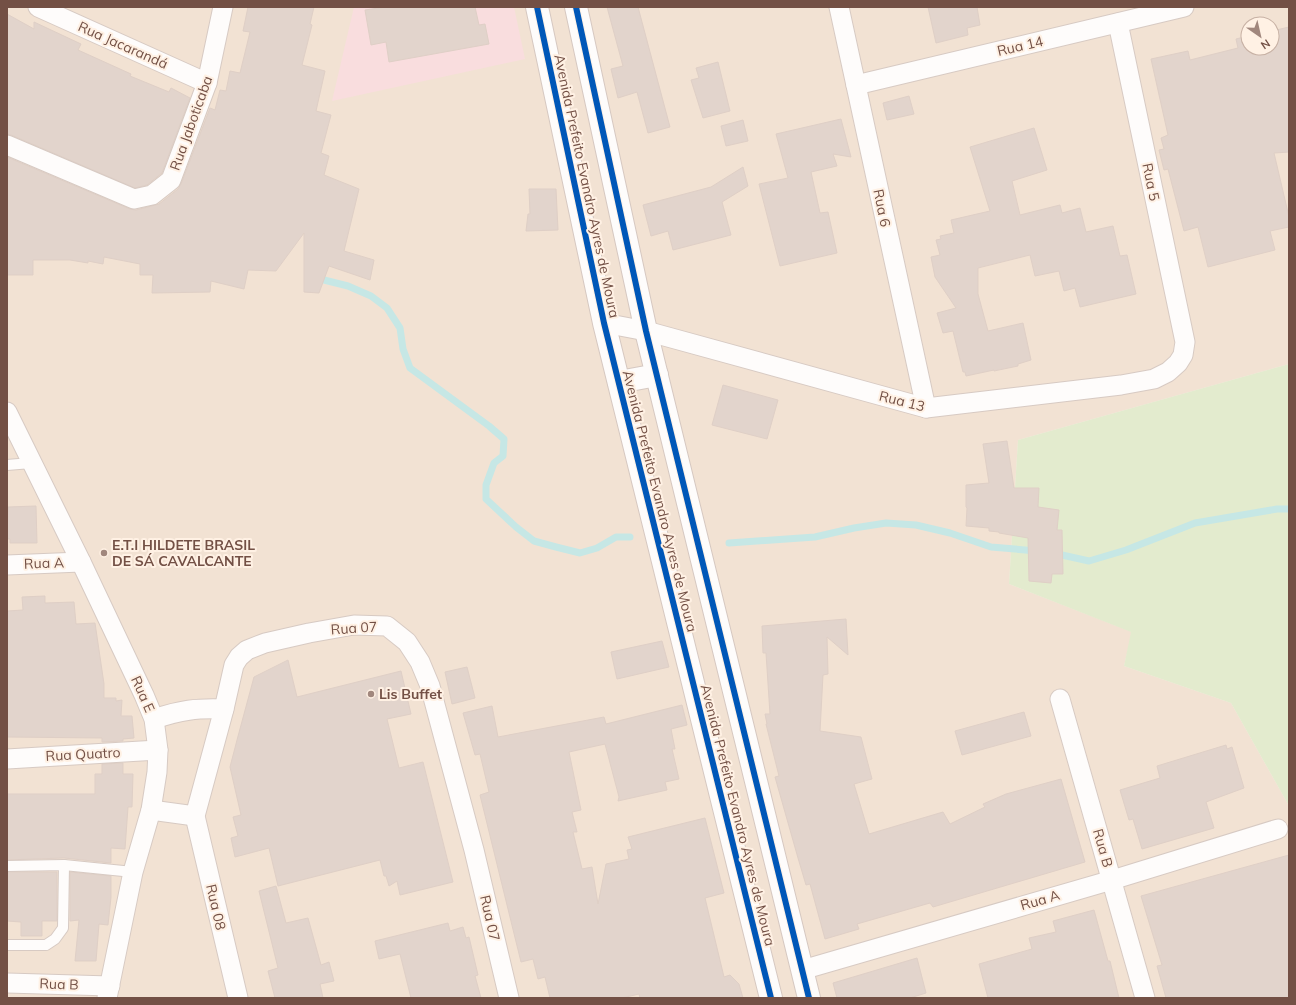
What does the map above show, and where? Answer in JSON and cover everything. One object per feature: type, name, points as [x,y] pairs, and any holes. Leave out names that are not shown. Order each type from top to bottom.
[{"type":"street","name":"Rua Jacarandá","points":[[38,7],[207,83]]},
{"type":"street","name":"Rua Jaboticaba","points":[[7,146],[134,199],[152,195],[171,180],[207,83],[223,7]]},
{"type":"street","name":"Avenida Prefeito Evandro Ayres de Moura","points":[[537,7],[604,323],[771,998]]},
{"type":"street","name":"Avenida Prefeito Evandro Ayres de Moura","points":[[576,7],[646,331],[809,998]]},
{"type":"street","name":"Rua 6","points":[[839,7],[926,408]]},
{"type":"street","name":"Rua 14","points":[[856,85],[1184,7]]},
{"type":"street","name":"Rua 5","points":[[1118,23],[1185,342]]},
{"type":"street","name":"Rua 13","points":[[604,323],[646,331],[926,408],[1121,385],[1154,379],[1168,372],[1178,363],[1183,355],[1185,342]]},
{"type":"street","points":[[619,382],[657,375]]},
{"type":"street","name":"Rua E","points":[[7,412],[81,562],[154,719],[158,750],[157,772],[151,810],[133,872],[109,992]]},
{"type":"street","name":"Rua A","points":[[7,565],[81,562]]},
{"type":"street","name":"Rua 07","points":[[194,816],[224,709],[234,665],[239,657],[247,650],[266,643],[309,633],[354,625],[387,626],[406,642],[420,662],[430,686],[474,850],[509,998]]},
{"type":"street","name":"Rua B","points":[[1060,699],[1145,998]]},
{"type":"street","points":[[154,719],[176,711],[202,708],[224,709]]},
{"type":"street","name":"Rua Quatro","points":[[7,759],[158,750]]},
{"type":"street","points":[[151,810],[194,816]]},
{"type":"street","name":"Rua 08","points":[[194,816],[238,998]]},
{"type":"street","name":"Rua A","points":[[802,970],[1112,880],[1278,829]]},
{"type":"street","name":"Rua B","points":[[7,983],[109,992]]},
{"type":"lane","points":[[7,465],[31,463]]},
{"type":"lane","points":[[7,945],[46,945],[56,939],[63,928],[64,865]]},
{"type":"lane","points":[[7,866],[64,865],[133,872]]},
{"type":"shaded area","points":[[7,7],[1289,7],[1289,364],[1018,440],[1009,584],[1132,632],[1124,666],[1231,703],[1289,806],[1289,998],[7,998]]},
{"type":"shaded area","points":[[354,7],[514,7],[525,59],[332,101]]},
{"type":"green space","points":[[1289,364],[1289,806],[1231,703],[1124,666],[1131,632],[1009,584],[1018,440]]},
{"type":"building","points":[[248,7],[314,7],[310,24],[312,25],[302,65],[325,71],[316,111],[331,115],[321,153],[329,156],[324,175],[359,189],[344,251],[374,260],[370,280],[329,266],[319,293],[304,292],[304,233],[276,271],[248,270],[244,289],[211,281],[210,292],[152,293],[153,275],[140,275],[140,264],[104,257],[103,264],[88,261],[88,263],[70,260],[33,260],[33,275],[7,275],[7,157],[130,209],[136,210],[159,204],[178,189],[181,184],[210,108],[215,110],[220,90],[226,91],[230,71],[240,73],[250,32],[243,31]]},
{"type":"building","points":[[385,7],[475,7],[479,25],[485,24],[489,44],[389,62],[386,42],[371,45],[365,10]]},
{"type":"building","points":[[607,7],[638,7],[670,127],[648,133],[637,92],[618,98],[611,69],[623,66]]},
{"type":"building","points":[[928,7],[977,7],[980,25],[967,28],[968,35],[936,43]]},
{"type":"building","points":[[7,14],[34,29],[34,22],[81,44],[78,50],[131,74],[130,76],[169,92],[171,88],[190,98],[162,173],[147,185],[135,188],[7,134]]},
{"type":"building","points":[[1289,27],[1289,152],[1274,153],[1289,217],[1289,227],[1270,231],[1275,250],[1208,267],[1198,227],[1184,231],[1168,169],[1164,170],[1159,150],[1164,149],[1161,138],[1168,135],[1151,59],[1188,51],[1190,60],[1238,48],[1236,39],[1240,38],[1240,56],[1280,56],[1280,29]]},
{"type":"building","points":[[718,62],[730,111],[703,118],[691,80],[699,78],[696,68]]},
{"type":"building","points":[[909,96],[914,114],[887,120],[883,103]]},
{"type":"building","points":[[841,119],[851,157],[833,154],[837,166],[811,172],[820,213],[828,212],[837,253],[780,266],[759,184],[788,178],[776,134]]},
{"type":"building","points":[[743,120],[748,141],[726,146],[721,126]]},
{"type":"building","points":[[1034,128],[1047,170],[1012,181],[1020,215],[1060,205],[1062,213],[1080,208],[1086,232],[1113,226],[1120,256],[1127,255],[1136,294],[1080,307],[1075,288],[1064,291],[1059,271],[1035,276],[1030,255],[978,268],[978,294],[988,331],[1023,323],[1031,360],[1018,364],[1018,366],[966,376],[965,372],[963,372],[953,331],[943,333],[937,313],[956,308],[935,277],[931,257],[940,255],[936,240],[941,239],[940,236],[954,233],[951,220],[990,211],[970,147]]},
{"type":"building","points":[[743,167],[748,186],[722,202],[731,235],[673,250],[668,231],[651,236],[643,205],[711,187]]},
{"type":"building","points":[[529,189],[556,189],[558,230],[526,231],[528,214],[530,214]]},
{"type":"building","points":[[723,385],[778,400],[767,439],[712,425]]},
{"type":"building","points":[[1007,441],[1014,488],[1039,488],[1038,507],[1059,510],[1057,530],[1062,530],[1063,574],[1052,574],[1051,583],[1029,581],[1028,538],[989,531],[989,528],[966,526],[966,485],[989,483],[983,444]]},
{"type":"building","points":[[36,506],[37,543],[10,543],[10,539],[7,539],[8,507]]},
{"type":"building","points":[[45,596],[45,603],[74,602],[76,624],[95,623],[104,684],[104,698],[116,698],[116,701],[122,700],[121,716],[132,716],[134,738],[123,739],[123,741],[102,742],[102,738],[7,737],[7,611],[23,610],[22,597]]},
{"type":"building","points":[[846,619],[848,655],[827,637],[828,674],[823,675],[820,731],[861,737],[872,779],[854,784],[869,834],[943,812],[950,824],[985,807],[983,804],[1006,794],[1061,779],[1085,862],[933,907],[930,903],[857,924],[859,929],[825,939],[810,884],[806,885],[775,777],[779,776],[766,724],[765,714],[770,714],[766,653],[763,653],[762,626]]},
{"type":"building","points":[[662,641],[669,667],[617,679],[611,652]]},
{"type":"building","points":[[288,660],[297,697],[401,671],[411,714],[387,719],[399,768],[423,762],[453,882],[400,895],[397,881],[389,886],[386,876],[384,876],[380,860],[278,886],[269,848],[235,857],[231,838],[238,836],[233,817],[241,815],[230,767],[237,740],[254,677]]},
{"type":"building","points":[[467,667],[475,698],[452,704],[445,672]]},
{"type":"building","points":[[682,705],[687,725],[671,729],[675,749],[672,749],[679,779],[665,782],[667,790],[618,801],[619,797],[605,744],[569,752],[581,810],[572,812],[577,832],[573,832],[582,869],[592,867],[598,904],[606,864],[629,859],[627,850],[632,849],[628,837],[705,818],[724,893],[705,898],[724,977],[730,975],[739,984],[743,998],[640,998],[639,994],[622,998],[550,998],[545,977],[538,979],[533,959],[521,962],[480,795],[489,792],[480,754],[475,755],[463,713],[492,706],[498,737],[604,717],[606,724]]},
{"type":"building","points":[[1024,712],[1031,736],[962,755],[955,731]]},
{"type":"building","points":[[1226,745],[1227,749],[1232,747],[1244,788],[1206,802],[1214,828],[1142,849],[1133,819],[1129,820],[1120,790],[1160,778],[1157,766]]},
{"type":"building","points":[[123,763],[123,774],[133,774],[132,807],[128,807],[125,849],[111,848],[111,863],[64,858],[7,860],[7,794],[95,794],[95,774],[102,774],[102,764]]},
{"type":"building","points":[[1289,855],[1289,998],[1166,998],[1157,966],[1162,965],[1141,896]]},
{"type":"building","points":[[7,872],[57,872],[57,921],[42,921],[42,936],[21,936],[21,922],[7,921]]},
{"type":"building","points":[[70,872],[111,876],[111,897],[108,925],[99,924],[96,961],[75,961],[79,920],[70,921]]},
{"type":"building","points":[[276,886],[286,923],[308,918],[321,965],[329,962],[334,981],[320,984],[323,998],[275,998],[268,971],[278,968],[259,891]]},
{"type":"building","points":[[1094,910],[1108,961],[1110,961],[1119,998],[988,998],[979,964],[1032,949],[1029,938],[1056,932],[1053,921]]},
{"type":"building","points":[[448,923],[450,931],[463,927],[466,938],[469,937],[478,975],[475,976],[481,998],[411,998],[400,954],[379,959],[375,941]]},
{"type":"building","points":[[917,958],[926,993],[910,998],[837,998],[833,983]]},
{"type":"waterway","points":[[316,278],[348,286],[371,296],[387,308],[400,328],[403,349],[410,368],[489,426],[504,439],[503,456],[494,463],[486,485],[486,499],[516,527],[534,541],[580,553],[597,548],[616,537],[630,537]]},
{"type":"waterway","points":[[1053,553],[1089,561],[1126,550],[1195,523],[1277,509],[1289,509]]},
{"type":"waterway","points":[[729,543],[815,537],[854,528],[886,523],[916,525],[950,533],[991,547],[1037,551]]},
{"type":"cycle path","points":[[537,7],[604,323],[771,998]]},
{"type":"cycle path","points":[[576,7],[646,331],[809,998]]},
{"type":"place","name":"E.T.I HILDETE BRASIL DE SÁ CAVALCANTE","points":[[104,553]]},
{"type":"place","name":"Lis Buffet","points":[[371,694]]}]
